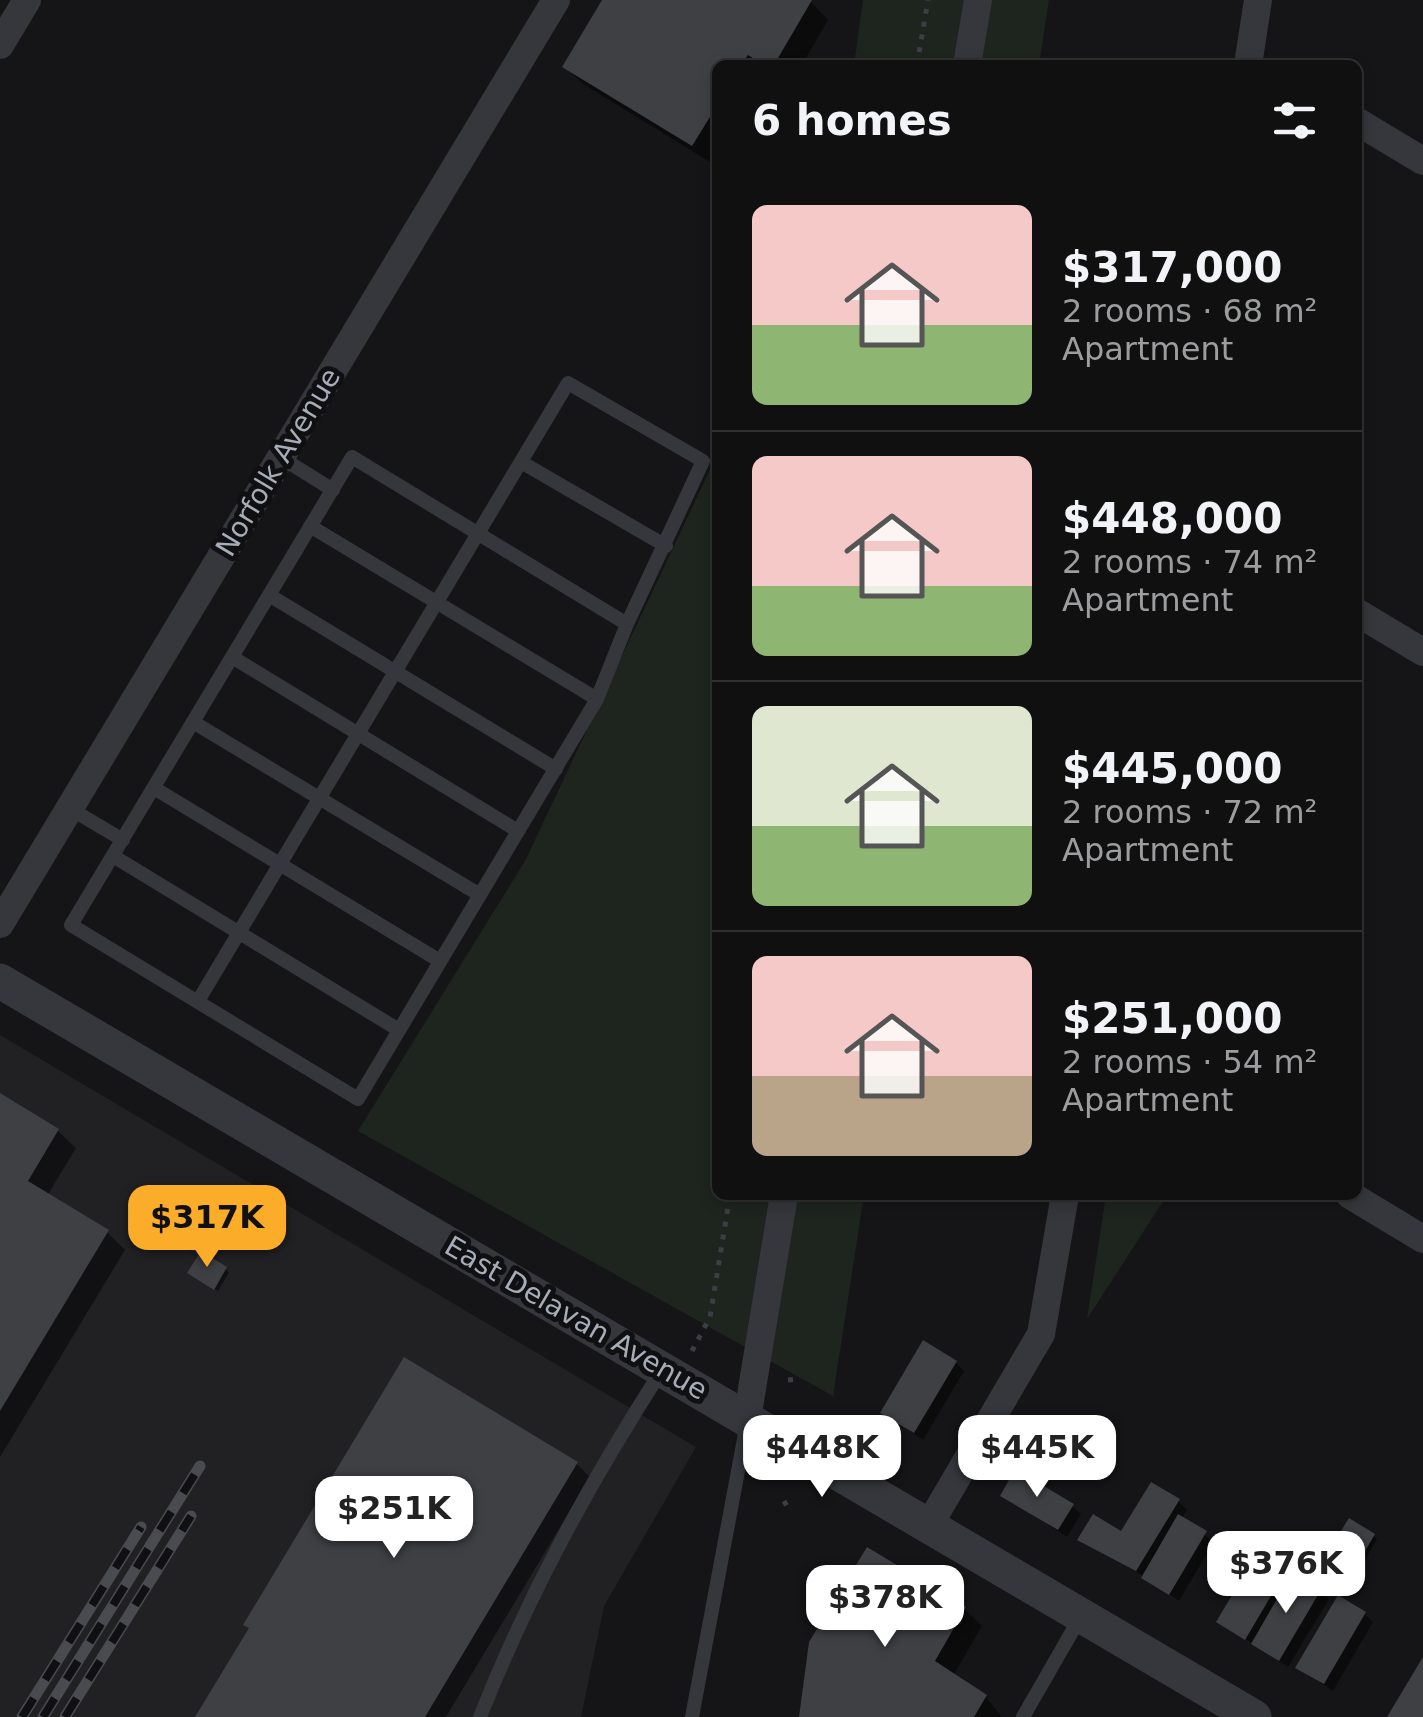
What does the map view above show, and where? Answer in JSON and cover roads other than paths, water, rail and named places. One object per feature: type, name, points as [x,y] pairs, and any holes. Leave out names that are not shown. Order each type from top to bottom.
[{"type":"street","points":[[0,45],[27,0]]},
{"type":"street","name":"Norfolk Avenue","points":[[0,924],[556,0]]},
{"type":"street","points":[[968,60],[978,0]]},
{"type":"street","points":[[1254,60],[1258,0]]},
{"type":"street","points":[[1362,124],[1423,161]]},
{"type":"street","points":[[1362,615],[1423,652]]},
{"type":"street","name":"East Delavan Avenue","points":[[0,981],[1254,1717]]},
{"type":"street","points":[[748,1419],[783,1200]]},
{"type":"street","points":[[929,1525],[1041,1334],[1064,1200]]},
{"type":"street","points":[[1358,1200],[1423,1239]]},
{"type":"lane","points":[[198,1002],[437,602],[479,533],[522,462],[568,383],[703,461],[627,624],[597,700],[358,1099],[198,1002],[71,925],[352,456],[479,533],[627,624]]},
{"type":"lane","points":[[280,458],[333,490]]},
{"type":"lane","points":[[522,462],[666,546]]},
{"type":"lane","points":[[310,526],[597,700]]},
{"type":"lane","points":[[269,595],[556,769]]},
{"type":"lane","points":[[232,657],[518,831]]},
{"type":"lane","points":[[193,722],[480,895]]},
{"type":"lane","points":[[154,788],[440,961]]},
{"type":"lane","points":[[70,808],[122,840]]},
{"type":"lane","points":[[112,856],[399,1030]]},
{"type":"lane","points":[[480,1717],[516,1625],[562,1535],[599,1467],[662,1370]]},
{"type":"lane","points":[[692,1717],[748,1419]]},
{"type":"lane","points":[[1023,1717],[1081,1616]]},
{"type":"railway","points":[[43,1717],[200,1466]]},
{"type":"railway","points":[[65,1717],[191,1516]]},
{"type":"railway","points":[[22,1717],[141,1527]]}]
